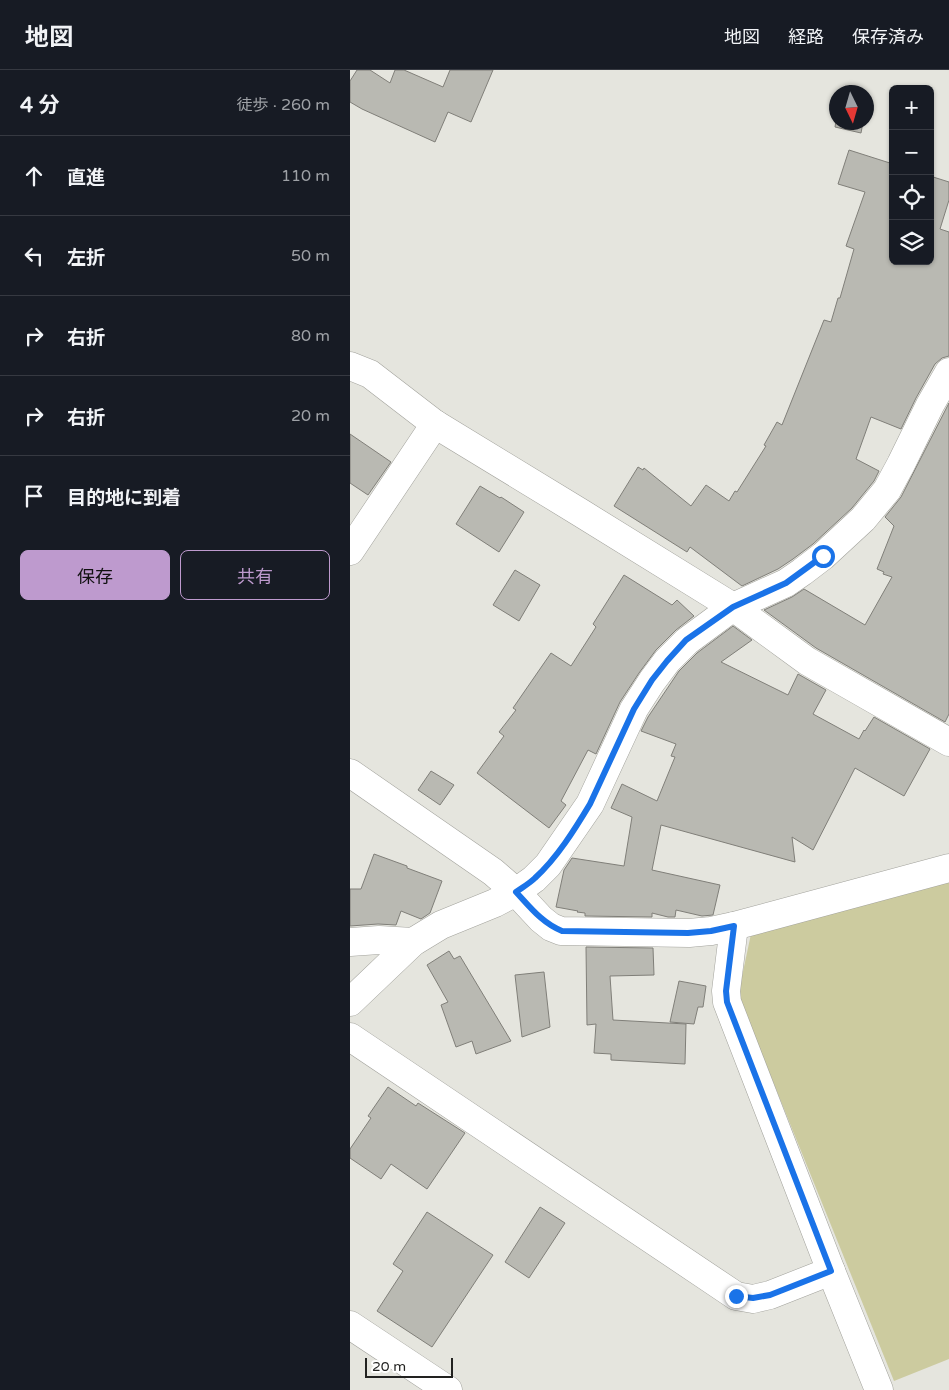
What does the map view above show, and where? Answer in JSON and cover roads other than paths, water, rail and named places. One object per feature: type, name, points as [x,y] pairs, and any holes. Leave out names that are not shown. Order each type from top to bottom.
[{"type":"street","points":[[350,366],[370,374],[435,424],[733,607],[807,661],[949,742]]},
{"type":"street","points":[[350,1002],[413,942],[441,925],[516,892],[534,879],[548,864],[581,819],[590,804],[634,709],[652,680],[667,661],[686,640],[733,607],[786,583],[823,556],[863,519],[887,490],[949,372]]},
{"type":"street","points":[[350,551],[435,424]]},
{"type":"street","points":[[350,773],[493,872],[516,892],[541,919],[551,927],[562,931],[688,933],[711,931],[949,868]]},
{"type":"street","points":[[734,926],[726,991],[727,1002],[879,1390]]},
{"type":"street","points":[[350,942],[379,940],[413,942]]},
{"type":"street","points":[[350,1037],[736,1296],[753,1298],[770,1295],[831,1271]]},
{"type":"street","points":[[350,1325],[448,1390]]}]
